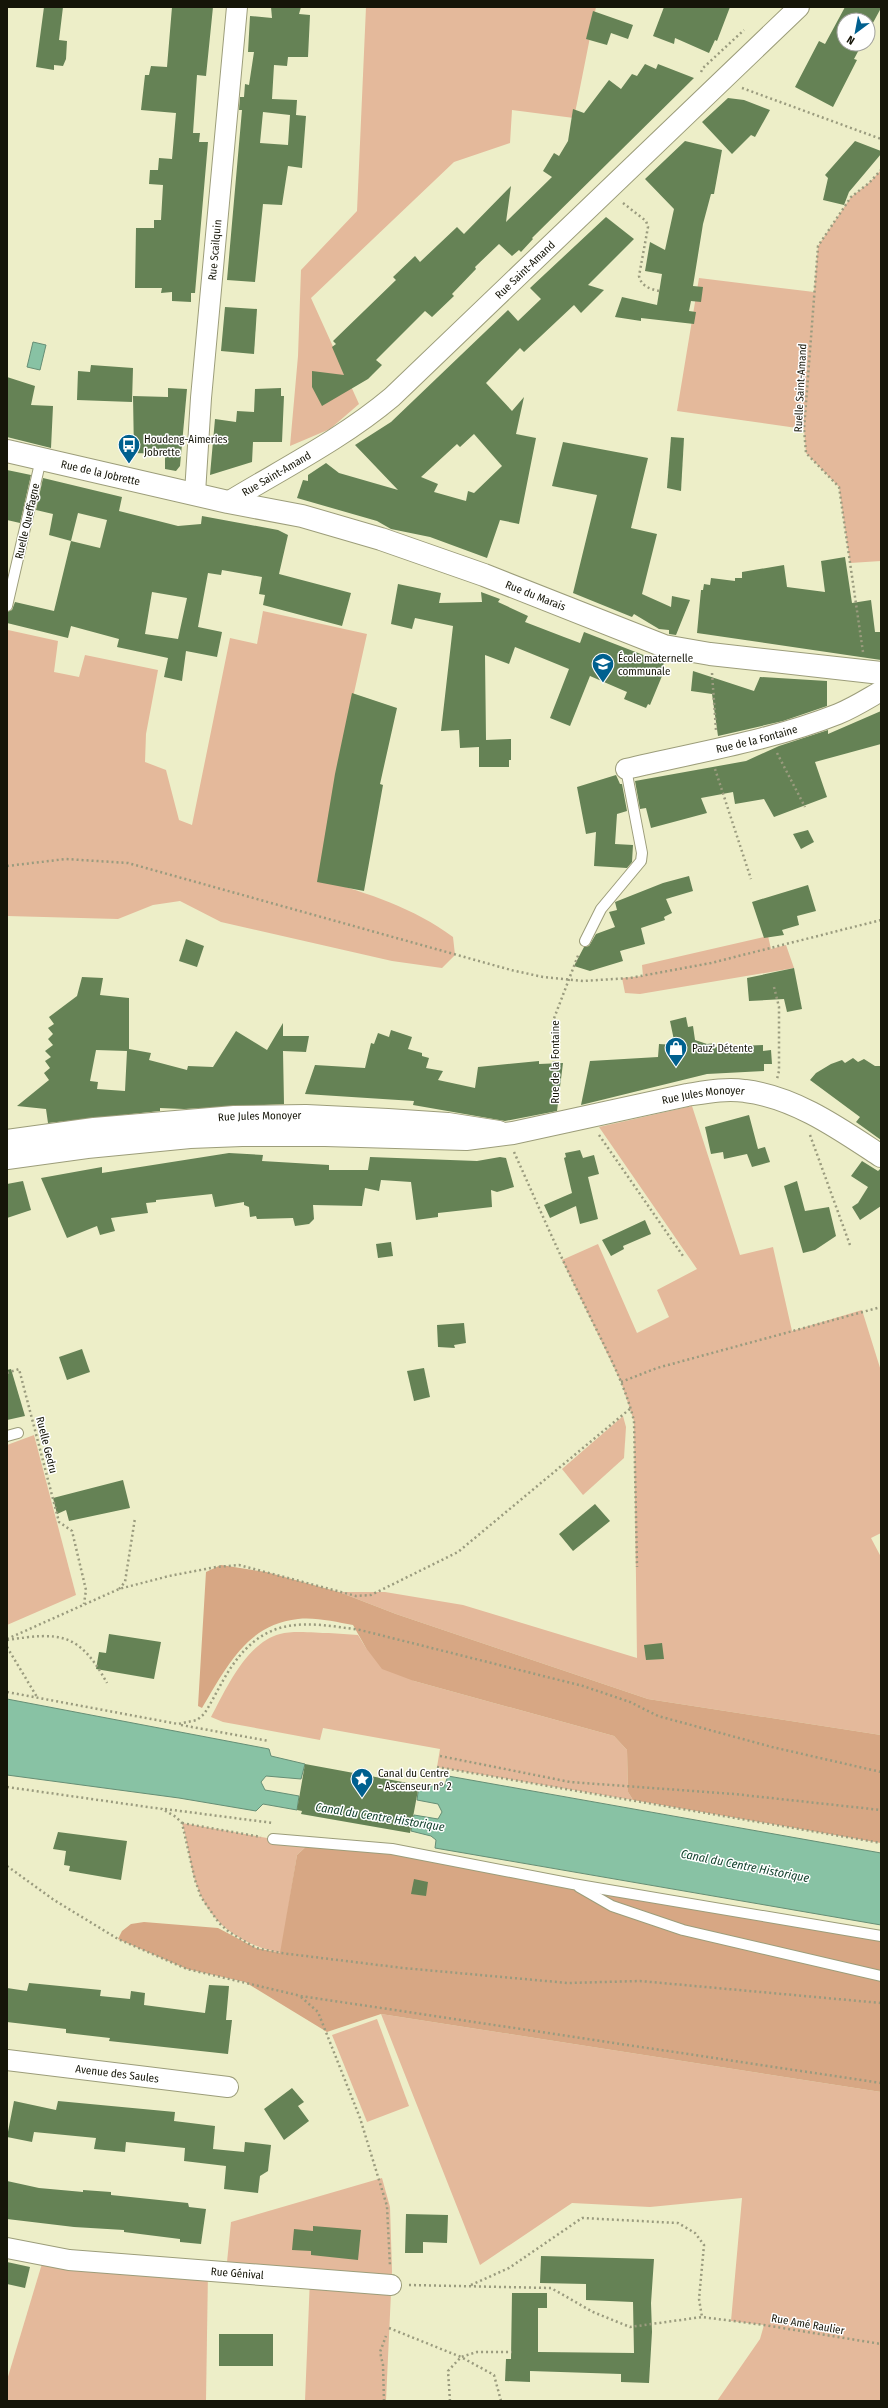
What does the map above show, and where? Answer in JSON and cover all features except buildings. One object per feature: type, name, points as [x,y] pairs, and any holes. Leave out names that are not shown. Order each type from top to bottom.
[{"type":"street","name":"Rue Scailquin","points":[[195,493],[201,398],[237,7]]},
{"type":"street","name":"Rue Saint-Amand","points":[[228,502],[317,451],[375,411],[608,191],[721,80],[799,7]]},
{"type":"street","name":"Rue de la Jobrette","points":[[7,451],[195,493]]},
{"type":"street","name":"Rue du Marais","points":[[195,493],[228,502],[302,516],[380,538],[484,575],[644,640],[664,646],[710,654],[874,673]]},
{"type":"street","name":"Rue de la Fontaine","points":[[626,769],[714,742],[769,737],[840,714],[881,691]]},
{"type":"street","name":"Rue Jules Monoyer","points":[[7,1158],[87,1147],[190,1137],[325,1135],[466,1140],[509,1133],[687,1095],[716,1091],[744,1091],[771,1096],[800,1108],[881,1156]]},
{"type":"street","name":"Rue Jules Monoyer","points":[[7,1140],[138,1124],[234,1116],[300,1115],[448,1123],[509,1133]]},
{"type":"street","name":"Avenue des Saules","points":[[7,2060],[228,2087]]},
{"type":"street","name":"Rue Génival","points":[[7,2248],[69,2260],[391,2285]]},
{"type":"lane","name":"Ruelle Queffagne","points":[[7,606],[41,459]]},
{"type":"lane","points":[[585,941],[602,908],[641,861],[642,853],[626,769]]},
{"type":"lane","points":[[7,1436],[18,1433]]},
{"type":"lane","points":[[272,1839],[392,1849],[574,1884],[881,1936]]},
{"type":"lane","points":[[574,1884],[612,1906],[683,1930],[881,1976]]},
{"type":"path","points":[[721,80],[881,140]]},
{"type":"path","name":"Ruelle Saint-Amand","points":[[874,673],[838,487],[806,453],[804,429],[818,246],[851,197],[869,183],[881,170]]},
{"type":"path","points":[[608,191],[646,221],[648,227],[639,276],[640,281],[645,286],[659,291]]},
{"type":"path","points":[[710,654],[715,767],[751,879]]},
{"type":"path","points":[[769,737],[805,807]]},
{"type":"path","points":[[7,866],[66,859],[128,863],[510,970],[583,981],[630,978],[659,973],[764,951],[881,920]]},
{"type":"path","name":"Rue de la Fontaine","points":[[556,1123],[553,1021],[567,979],[585,941]]},
{"type":"path","points":[[771,1096],[779,1071],[779,1007],[774,987]]},
{"type":"path","points":[[800,1108],[850,1245]]},
{"type":"path","points":[[586,1117],[683,1256]]},
{"type":"path","points":[[509,1133],[562,1260],[621,1382],[631,1408],[634,1421],[637,1567]]},
{"type":"path","points":[[621,1382],[657,1368],[881,1307]]},
{"type":"path","name":"Ruelle Gedru","points":[[7,1373],[19,1368],[59,1522],[72,1531],[86,1590],[84,1605]]},
{"type":"path","points":[[7,1640],[119,1589],[169,1576],[239,1565],[356,1596],[371,1595],[458,1552],[631,1408]]},
{"type":"path","points":[[119,1589],[125,1582],[135,1518]]},
{"type":"path","points":[[178,1724],[197,1720],[204,1714],[232,1666],[241,1654],[261,1637],[280,1626],[305,1624],[360,1630],[583,1686],[630,1702],[658,1716],[772,1746],[881,1772]]},
{"type":"path","points":[[7,1640],[40,1635],[61,1636],[77,1645],[88,1655],[107,1683]]},
{"type":"path","points":[[7,1647],[37,1697]]},
{"type":"path","points":[[7,1692],[269,1741]]},
{"type":"path","points":[[440,1756],[570,1782],[734,1794],[881,1810]]},
{"type":"path","points":[[438,1767],[881,1843]]},
{"type":"path","points":[[7,1787],[273,1824]]},
{"type":"path","points":[[162,1809],[176,1817],[182,1823],[195,1880],[201,1897],[224,1927],[239,1939],[256,1948],[281,1953],[403,1968],[568,1983],[640,1981],[881,2003]]},
{"type":"path","points":[[182,1823],[272,1839]]},
{"type":"path","points":[[7,1866],[54,1900],[142,1951],[187,1969],[301,1996],[881,2083]]},
{"type":"path","points":[[301,1996],[318,2012],[360,2118],[388,2206],[391,2285],[469,2286],[509,2268],[582,2218],[678,2223],[695,2232],[704,2245],[699,2300],[702,2318]]},
{"type":"path","name":"Rue Amé Raulier","points":[[469,2286],[551,2288],[593,2312],[630,2327],[702,2318],[881,2344]]},
{"type":"path","points":[[389,2328],[461,2356],[494,2375],[501,2401]]},
{"type":"path","points":[[384,2401],[383,2365],[380,2352],[386,2336]]},
{"type":"path","points":[[450,2401],[448,2371],[461,2356],[477,2352],[512,2352]]},
{"type":"shaded area","points":[[366,7],[596,7],[574,118],[512,110],[510,143],[454,162],[311,298],[359,404],[330,429],[290,446],[298,356],[301,270],[357,211]]},
{"type":"shaded area","points":[[881,170],[881,561],[850,563],[839,487],[806,453],[804,429],[677,411],[699,278],[814,292],[818,246],[851,197],[869,183]]},
{"type":"shaded area","points":[[263,611],[367,634],[337,770],[321,880],[390,902],[423,918],[453,937],[455,955],[442,968],[392,961],[221,922],[180,901],[153,905],[118,919],[7,916],[8,630],[58,641],[54,672],[79,677],[85,655],[158,670],[146,734],[145,762],[166,770],[179,820],[192,825],[230,638],[257,644]]},
{"type":"shaded area","points":[[768,936],[771,949],[786,945],[794,968],[640,994],[625,993],[622,978],[643,976],[642,965]]},
{"type":"shaded area","points":[[692,1106],[740,1255],[773,1247],[792,1331],[862,1310],[881,1371],[881,1533],[871,1538],[881,1557],[881,1735],[648,1699],[396,1614],[339,1592],[385,1592],[463,1605],[637,1658],[634,1421],[621,1382],[562,1260],[598,1244],[637,1333],[669,1317],[657,1290],[697,1269],[599,1127]]},
{"type":"shaded area","points":[[623,1416],[626,1427],[624,1458],[583,1495],[562,1469]]},
{"type":"shaded area","points":[[34,1435],[76,1595],[7,1625],[7,1445]]},
{"type":"shaded area","points":[[221,1565],[266,1572],[339,1592],[396,1614],[648,1699],[881,1735],[881,1843],[633,1800],[628,1792],[627,1750],[614,1736],[414,1681],[382,1669],[366,1648],[353,1625],[326,1620],[298,1619],[280,1623],[265,1629],[240,1650],[229,1664],[202,1708],[198,1706],[206,1572]]},
{"type":"shaded area","points":[[291,1632],[358,1635],[366,1648],[414,1681],[614,1736],[627,1750],[628,1792],[633,1800],[437,1767],[440,1749],[323,1728],[320,1740],[223,1722],[211,1717],[238,1668],[257,1647],[268,1639],[280,1634]]},
{"type":"shaded area","points":[[182,1823],[273,1839],[311,1842],[297,1855],[281,1953],[252,1944],[239,1937],[227,1929],[208,1908],[200,1895],[195,1880]]},
{"type":"shaded area","points":[[311,1842],[392,1849],[881,1936],[881,2092],[381,2014],[327,2032],[245,1982],[187,1969],[118,1939],[122,1931],[131,1924],[144,1922],[218,1928],[256,1948],[280,1953],[297,1855]]},
{"type":"shaded area","points":[[381,2014],[881,2092],[881,2401],[717,2401],[760,2339],[764,2325],[731,2321],[742,2198],[650,2207],[572,2203],[480,2265]]},
{"type":"shaded area","points":[[377,2019],[409,2106],[367,2122],[332,2035]]},
{"type":"shaded area","points":[[382,2178],[390,2207],[392,2271],[386,2401],[305,2401],[310,2278],[226,2272],[231,2222]]},
{"type":"shaded area","points":[[44,2257],[208,2271],[206,2401],[7,2401],[7,2380]]},
{"type":"water","points":[[33,342],[46,345],[40,370],[27,367]]},
{"type":"water","points":[[7,1699],[269,1749],[271,1756],[305,1764],[301,1779],[266,1776],[261,1782],[265,1790],[299,1796],[297,1810],[263,1804],[256,1811],[179,1798],[7,1775]]},
{"type":"water","name":"Canal du Centre Historique","points":[[448,1776],[881,1853],[881,1925],[435,1848],[436,1840],[431,1836],[411,1831],[414,1815],[438,1819],[442,1812],[438,1804],[417,1800],[419,1785],[444,1787]]},
{"type":"place","name":"Houdeng-Aimeries Jobrette","points":[[129,464]]},
{"type":"place","name":"École maternelle communale","points":[[603,684]]},
{"type":"place","name":"Pauz' Détente","points":[[676,1068]]},
{"type":"place","name":"Canal du Centre - Ascenseur n° 2","points":[[362,1798]]}]
